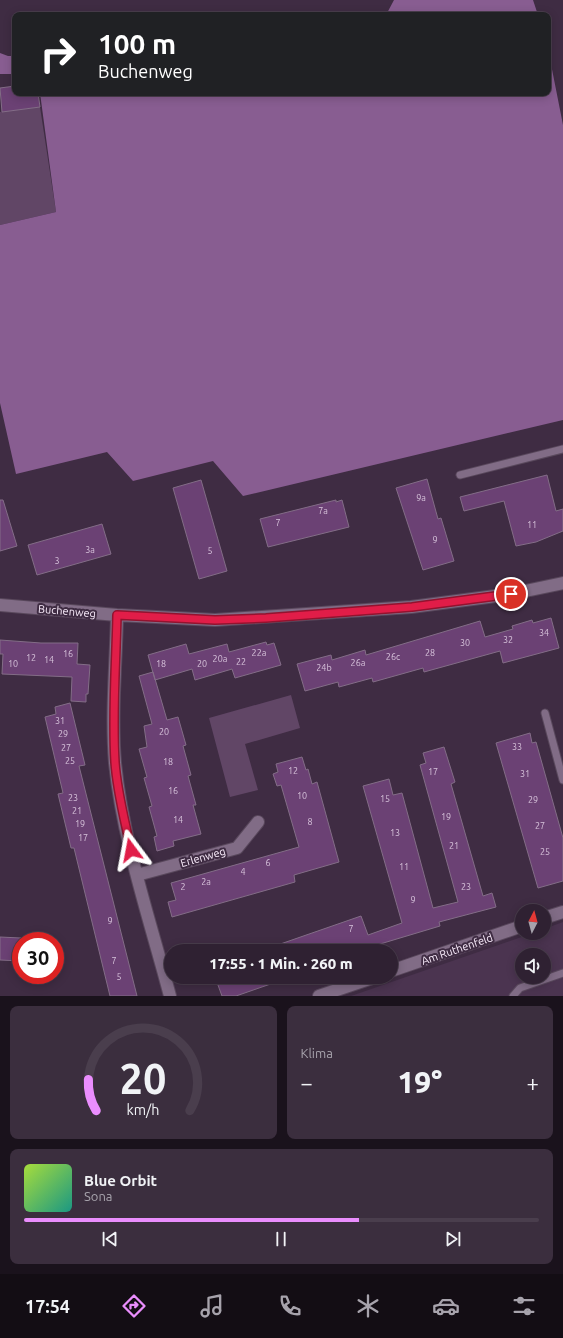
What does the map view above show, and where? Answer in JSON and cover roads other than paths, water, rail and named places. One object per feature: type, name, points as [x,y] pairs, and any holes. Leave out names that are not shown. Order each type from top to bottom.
[{"type":"street","name":"Buchenweg","points":[[0,605],[117,615],[215,620],[336,613],[426,605],[511,594],[563,583]]},
{"type":"street","points":[[117,615],[114,724],[115,764],[122,811],[137,875],[170,996]]},
{"type":"street","name":"Erlenweg","points":[[137,875],[237,848],[258,822]]},
{"type":"street","points":[[551,916],[563,912]]},
{"type":"street","name":"Am Ruthenfeld","points":[[398,969],[515,928]]},
{"type":"street","points":[[319,996],[354,984]]},
{"type":"lane","points":[[460,475],[563,450]]},
{"type":"lane","points":[[544,713],[563,780]]},
{"type":"lane","points":[[513,996],[520,988],[563,973]]}]
